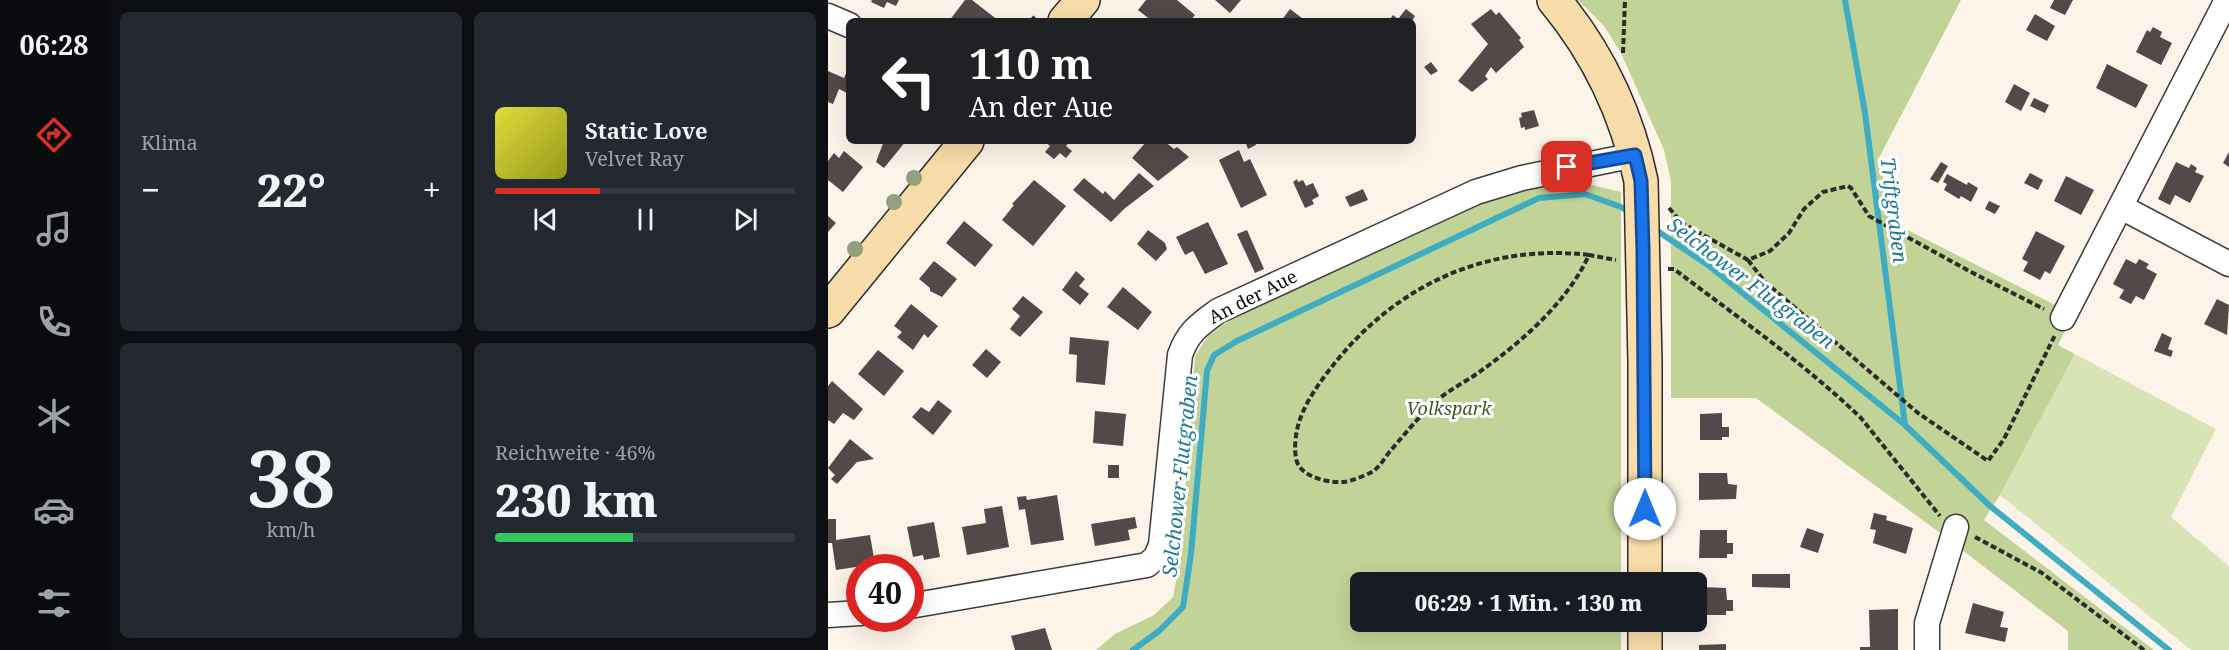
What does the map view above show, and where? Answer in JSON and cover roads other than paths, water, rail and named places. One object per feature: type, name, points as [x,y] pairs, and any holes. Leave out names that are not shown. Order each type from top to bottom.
[{"type":"street","points":[[1068,18],[1083,0]]},
{"type":"street","points":[[1554,0],[1584,40],[1609,85],[1654,200],[1637,259],[1645,572]]},
{"type":"street","points":[[2063,318],[2227,0]]},
{"type":"street","points":[[828,16],[846,25]]},
{"type":"street","points":[[828,311],[965,144]]},
{"type":"street","name":"An der Aue","points":[[924,604],[1147,565],[1156,557],[1161,545],[1180,356],[1185,341],[1193,330],[1218,311],[1476,192],[1522,178],[1635,155]]},
{"type":"street","points":[[2121,207],[2229,264]]},
{"type":"street","points":[[1927,650],[1928,623],[1955,531]]},
{"type":"street","points":[[828,615],[846,614]]},
{"type":"street","points":[[1645,632],[1645,650]]},
{"type":"waterway","name":"Triftgraben","points":[[1845,0],[1865,113],[1905,425]]},
{"type":"waterway","name":"Selchower Flutgraben","points":[[1133,650],[1159,631],[1183,607],[1191,554],[1207,371],[1214,355],[1237,341],[1539,198],[1585,194],[1621,207],[1632,214]]},
{"type":"waterway","name":"Selchower Flutgraben","points":[[1653,228],[1708,265],[1905,425],[1990,506],[2169,650]]},
{"type":"park label","name":"Volkspark","points":[[1449,409]]}]
